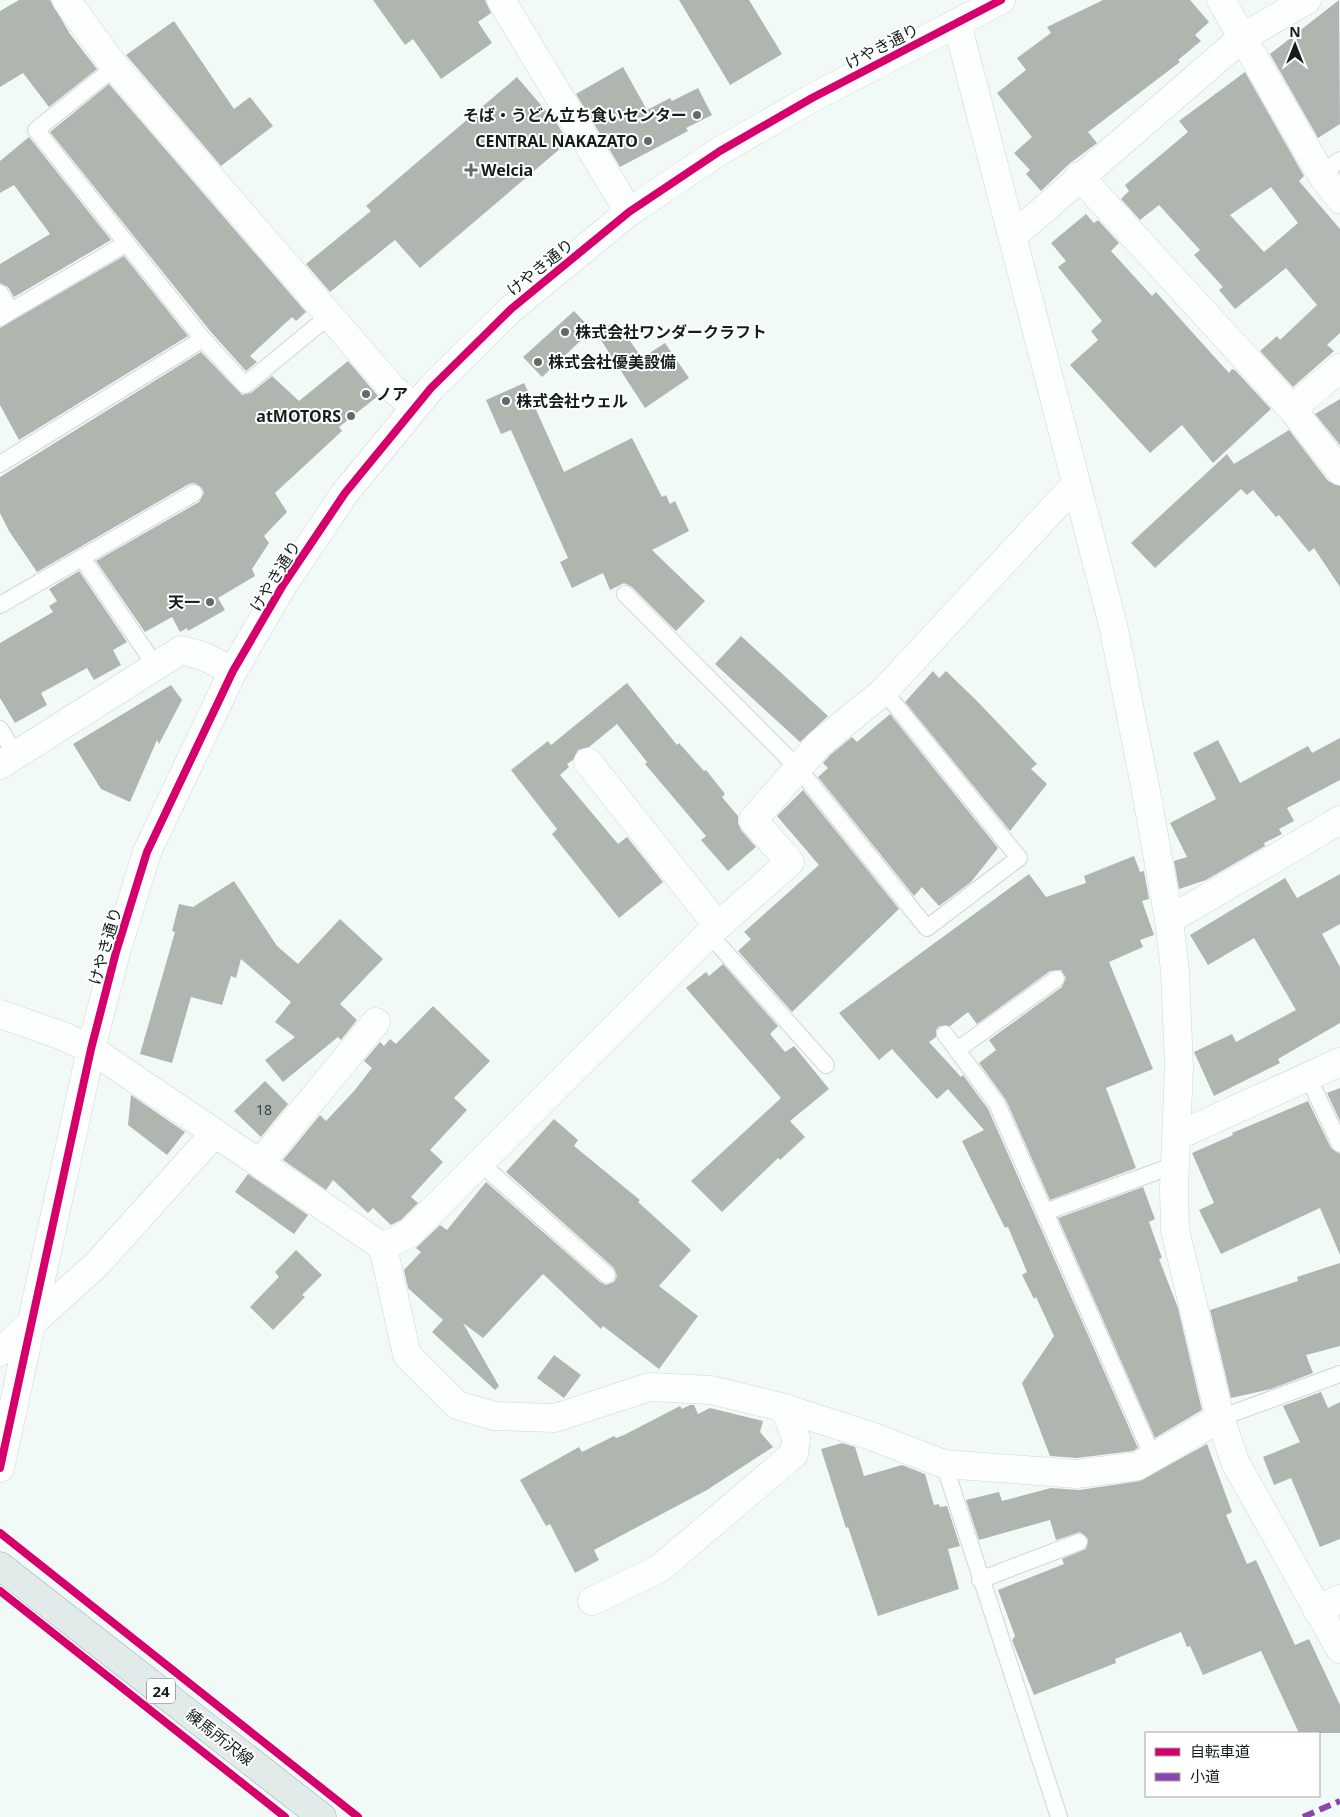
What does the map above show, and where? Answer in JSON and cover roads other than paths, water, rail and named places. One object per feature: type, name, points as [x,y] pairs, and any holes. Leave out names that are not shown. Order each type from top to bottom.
[{"type":"main road","name":"練馬所沢線","points":[[0,1566],[322,1817]]},
{"type":"street","points":[[66,0],[115,67],[392,388],[414,407]]},
{"type":"street","points":[[501,0],[629,212]]},
{"type":"street","name":"けやき通り","points":[[0,1468],[91,1049],[116,952],[147,852],[233,671],[283,585],[340,501],[414,407],[511,309],[629,212],[720,151],[770,122],[1000,0]]},
{"type":"street","points":[[1221,0],[1243,37],[1330,167],[1340,199]]},
{"type":"street","points":[[1013,236],[1079,176],[1243,37],[1307,0]]},
{"type":"street","points":[[957,23],[1112,625],[1145,786],[1169,920],[1175,971],[1179,1066],[1175,1165],[1175,1230],[1220,1418],[1236,1464],[1329,1604],[1340,1649]]},
{"type":"street","points":[[1079,176],[1292,410],[1340,471]]},
{"type":"street","points":[[1292,410],[1340,368]]},
{"type":"street","points":[[383,1247],[410,1233],[714,930],[790,862],[753,820],[819,744],[884,692],[1076,484]]},
{"type":"street","points":[[8,760],[181,650],[203,656],[233,671]]},
{"type":"street","points":[[588,762],[714,930]]},
{"type":"street","points":[[1169,920],[1340,820]]},
{"type":"street","points":[[0,1014],[63,1036],[91,1049],[383,1247],[407,1355],[458,1405],[494,1416],[555,1418],[649,1387],[711,1390],[785,1408],[871,1436],[944,1464],[1077,1474],[1138,1466],[1220,1418]]},
{"type":"street","points":[[260,1163],[376,1022]]},
{"type":"street","points":[[1177,1136],[1340,1062]]},
{"type":"street","points":[[0,1352],[97,1264],[215,1132]]},
{"type":"street","points":[[592,1601],[659,1569],[794,1454],[796,1439],[785,1408]]},
{"type":"lane","points":[[115,67],[36,130],[203,339],[245,385],[329,316]]},
{"type":"lane","points":[[0,293],[5,314],[127,243]]},
{"type":"lane","points":[[0,464],[203,339]]},
{"type":"lane","points":[[0,605],[194,493]]},
{"type":"lane","points":[[82,558],[155,665]]},
{"type":"lane","points":[[625,594],[798,768],[927,928],[1019,858],[884,692]]},
{"type":"lane","points":[[0,729],[8,760]]},
{"type":"lane","points":[[714,930],[826,1065]]},
{"type":"lane","points":[[956,1050],[1056,979]]},
{"type":"lane","points":[[945,1034],[997,1104],[1153,1457]]},
{"type":"lane","points":[[1308,1078],[1340,1144]]},
{"type":"lane","points":[[480,1163],[607,1274]]},
{"type":"lane","points":[[1045,1212],[1175,1165]]},
{"type":"lane","points":[[1220,1418],[1340,1374]]},
{"type":"lane","points":[[944,1464],[980,1580],[1059,1817]]},
{"type":"lane","points":[[980,1580],[1079,1542]]},
{"type":"place","name":"そば・うどん立ち食いセンター","points":[[697,115]]},
{"type":"place","name":"CENTRAL NAKAZATO","points":[[648,141]]},
{"type":"place","name":"Welcia","points":[[471,170]]},
{"type":"place","name":"株式会社ワンダークラフト","points":[[565,332]]},
{"type":"place","name":"株式会社優美設備","points":[[538,362]]},
{"type":"place","name":"ノア","points":[[366,394]]},
{"type":"place","name":"株式会社ウェル","points":[[506,401]]},
{"type":"place","name":"atMOTORS","points":[[351,416]]},
{"type":"place","name":"天一","points":[[210,602]]}]
